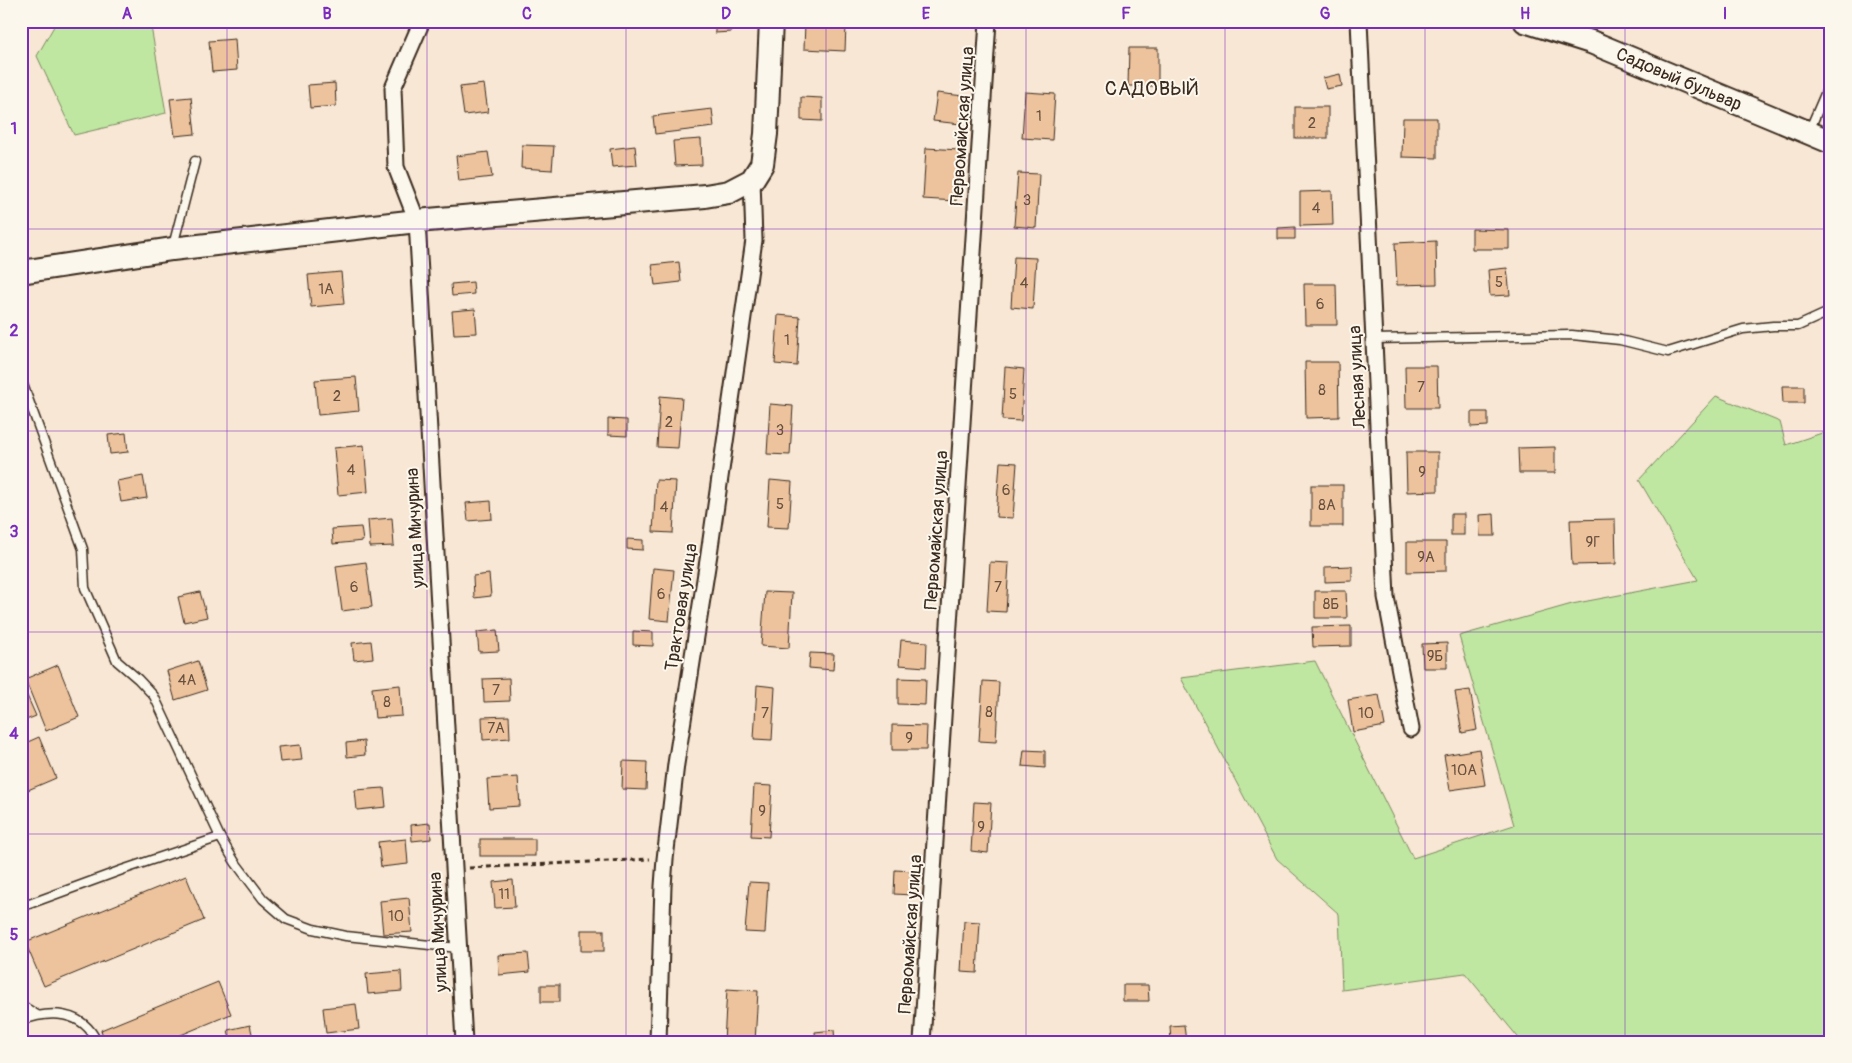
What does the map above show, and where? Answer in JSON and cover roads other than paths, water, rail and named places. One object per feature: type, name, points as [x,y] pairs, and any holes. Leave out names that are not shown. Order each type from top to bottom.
[{"type":"street","name":"улица Мичурина","points":[[422,21],[393,88],[396,167],[417,221],[464,1042]]},
{"type":"street","points":[[21,272],[172,249],[417,221],[704,196],[729,192],[752,180],[762,164],[766,134],[771,21]]},
{"type":"street","name":"Первомайская улица","points":[[922,1042],[988,21]]},
{"type":"street","name":"Лесная улица","points":[[1359,21],[1386,598],[1410,729]]},
{"type":"street","name":"Садовый бульвар","points":[[1525,21],[1591,42],[1831,142]]},
{"type":"street","name":"Трактовая улица","points":[[658,1042],[662,886],[676,764],[709,554],[754,240],[752,180]]},
{"type":"lane","points":[[1808,133],[1831,80]]},
{"type":"lane","points":[[172,249],[194,161]]},
{"type":"lane","points":[[1374,339],[1572,335],[1620,340],[1668,352],[1744,330],[1773,326],[1798,326],[1831,311]]},
{"type":"lane","points":[[21,379],[84,549],[85,588],[117,661],[154,696],[220,837],[235,862],[263,899],[286,919],[313,929],[346,936],[458,948]]},
{"type":"lane","points":[[21,907],[220,837]]},
{"type":"lane","points":[[21,1005],[37,1015]]},
{"type":"lane","points":[[21,1021],[37,1015],[70,1015],[92,1031],[97,1042]]},
{"type":"district","name":"САДОВЫЙ","points":[[1152,88]]}]
